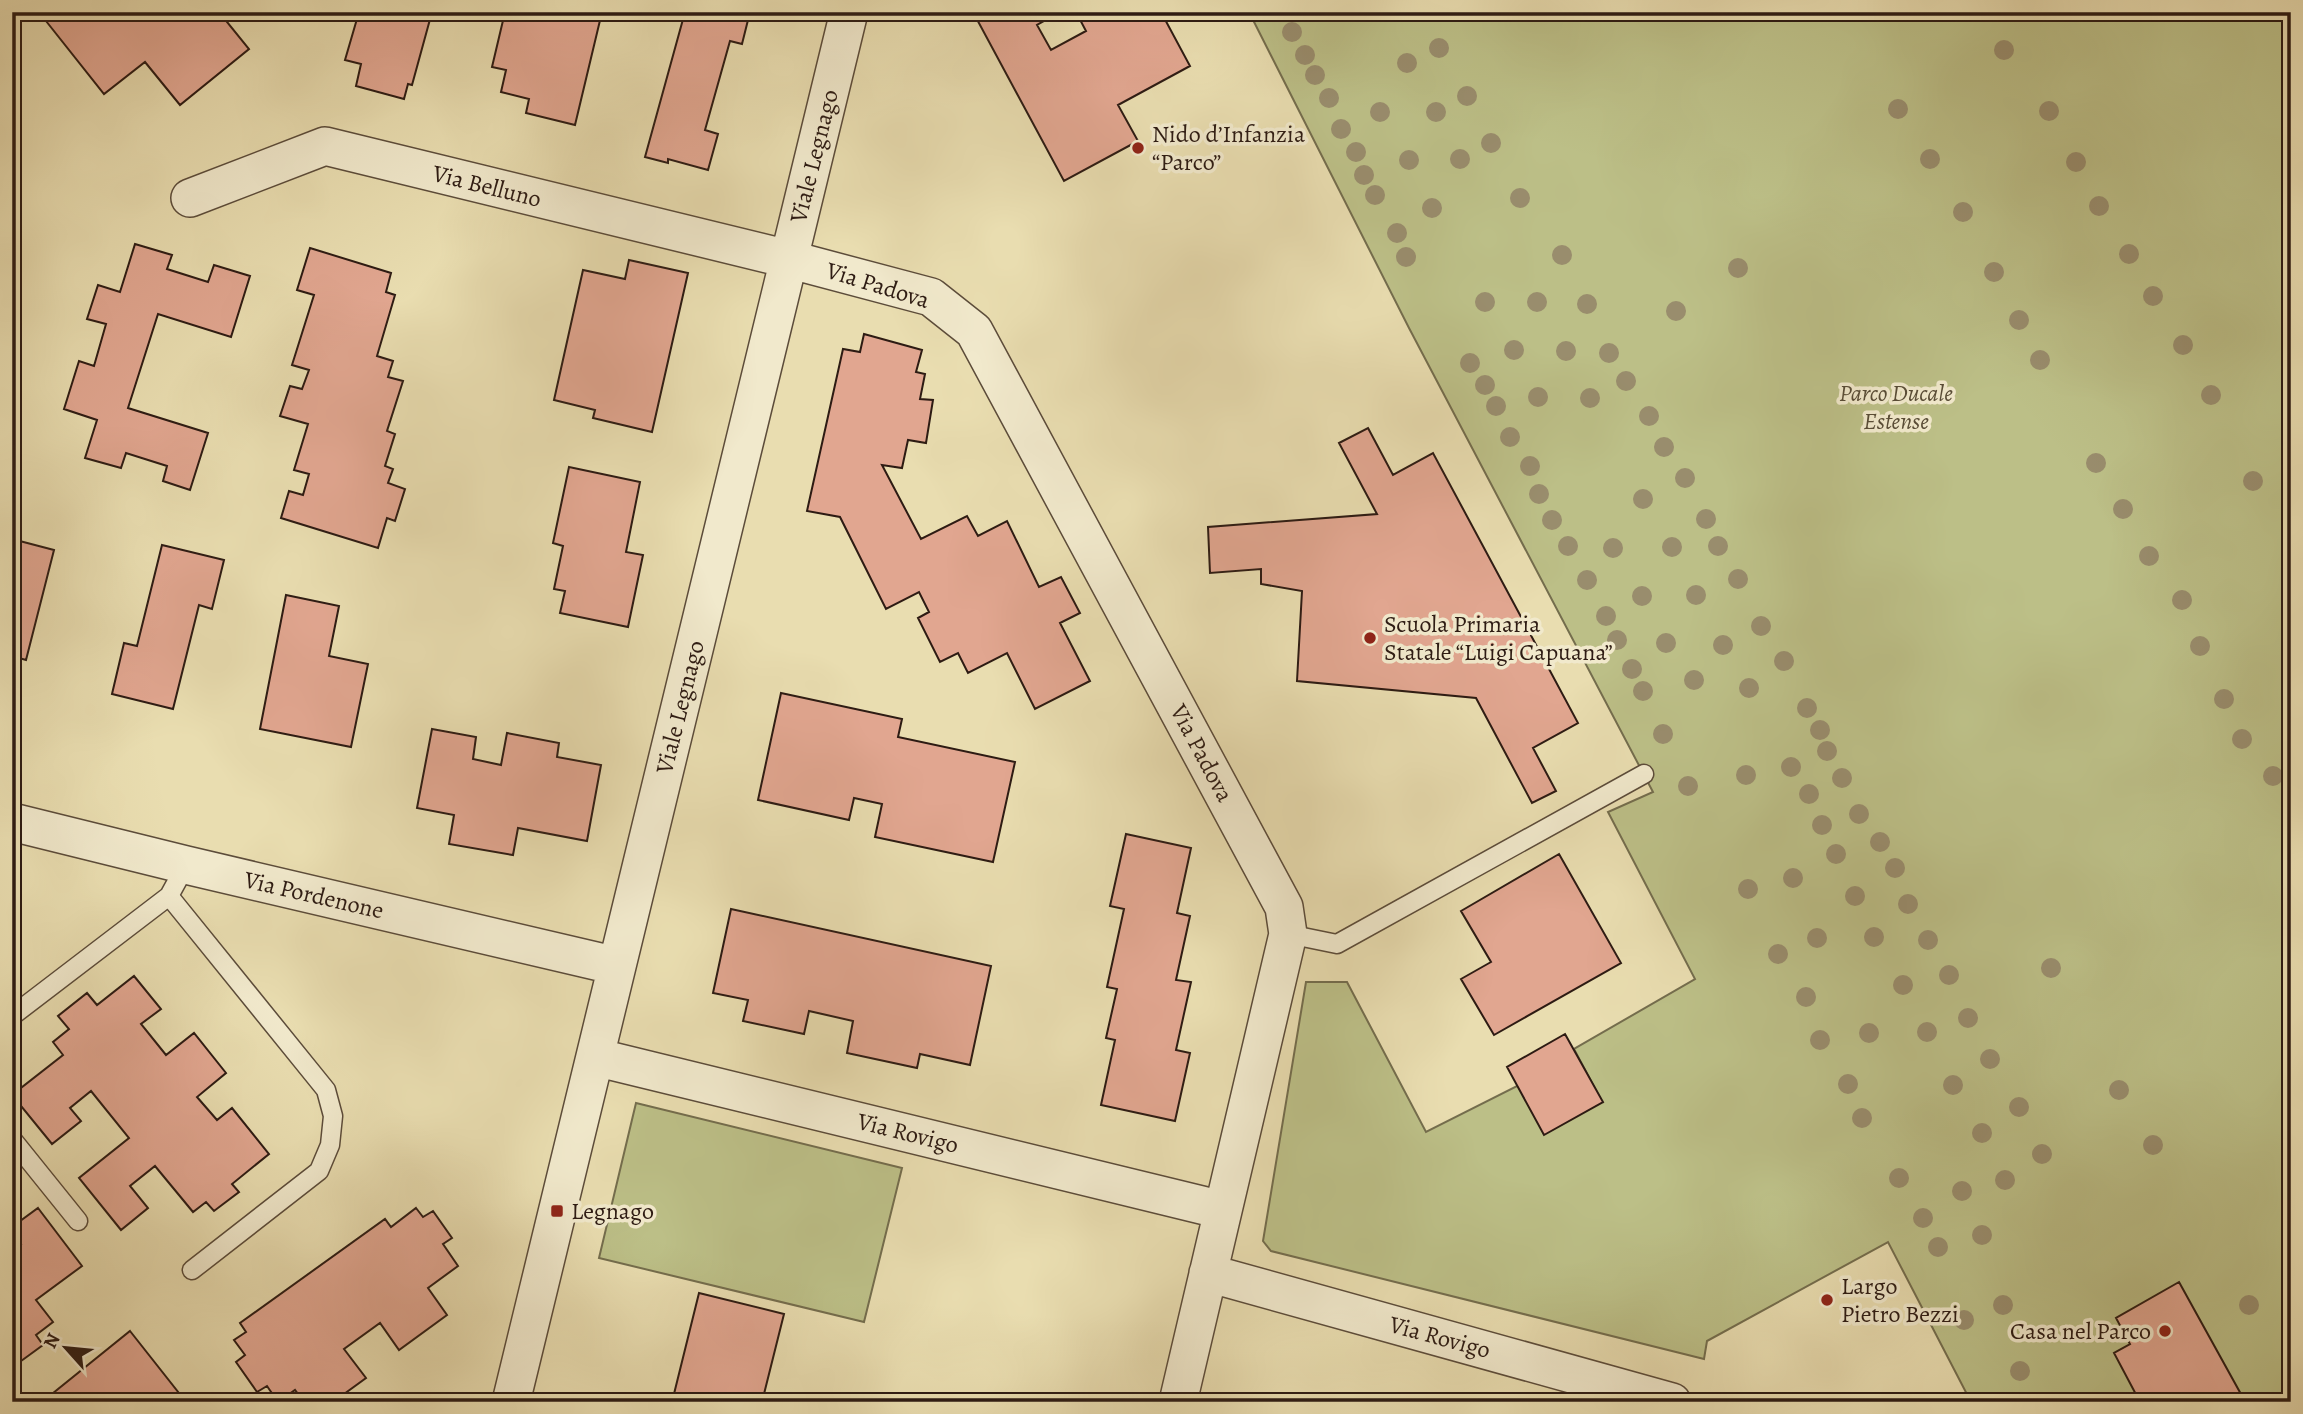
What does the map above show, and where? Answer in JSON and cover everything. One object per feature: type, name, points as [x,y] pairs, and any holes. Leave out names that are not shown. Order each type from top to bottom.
[{"type":"street","name":"Viale Legnago","points":[[511,1402],[849,12]]},
{"type":"street","name":"Via Belluno","points":[[190,198],[325,146],[788,259]]},
{"type":"street","name":"Via Padova","points":[[788,259],[931,297],[974,331],[1284,907],[1288,934],[1178,1402]]},
{"type":"street","name":"Via Pordenone","points":[[12,822],[178,880],[617,966]]},
{"type":"street","name":"Via Rovigo","points":[[595,1057],[1222,1210]]},
{"type":"street","name":"Via Rovigo","points":[[1208,1273],[1672,1402]]},
{"type":"lane","points":[[1288,934],[1336,944],[1644,774]]},
{"type":"lane","points":[[12,1016],[178,880],[327,1090],[333,1116],[330,1145],[319,1171],[192,1270]]},
{"type":"lane","points":[[12,1139],[78,1221]]},
{"type":"green space","name":"Parco Ducale Estense","points":[[1249,12],[2291,12],[2291,1402],[1971,1402],[1888,1242],[1707,1341],[1704,1359],[1271,1251],[1263,1241],[1306,982],[1347,982],[1426,1132],[1517,1086],[1602,1102],[1574,1049],[1695,979],[1608,812],[1653,792],[1409,328]]},
{"type":"green space","points":[[636,1103],[902,1168],[864,1322],[599,1258]]},
{"type":"building","points":[[57,12],[219,12],[249,49],[180,105],[145,62],[104,94],[46,21]]},
{"type":"building","points":[[359,12],[432,12],[412,85],[408,84],[404,99],[356,86],[361,64],[345,60]]},
{"type":"building","points":[[505,12],[602,12],[575,125],[526,113],[529,99],[501,92],[506,70],[492,67]]},
{"type":"building","points":[[685,12],[750,12],[742,44],[730,41],[705,130],[718,134],[708,170],[668,159],[668,163],[645,157]]},
{"type":"building","points":[[973,12],[1060,12],[1037,25],[1051,50],[1086,31],[1076,12],[1161,12],[1190,66],[1118,105],[1138,141],[1064,181]]},
{"type":"building","points":[[135,244],[172,255],[167,269],[208,282],[214,265],[250,276],[231,337],[158,314],[128,408],[208,433],[190,490],[163,481],[167,466],[126,453],[121,468],[85,458],[97,420],[64,409],[79,361],[94,366],[106,324],[87,319],[98,285],[120,292]]},
{"type":"building","points":[[310,248],[391,273],[386,292],[395,295],[377,356],[393,361],[388,377],[403,381],[387,431],[395,434],[385,466],[393,469],[388,483],[405,489],[395,521],[387,518],[378,548],[281,518],[289,491],[303,495],[309,474],[294,470],[308,424],[280,416],[290,386],[302,389],[309,370],[292,365],[314,295],[297,290]]},
{"type":"building","points":[[629,260],[688,273],[652,432],[593,418],[595,410],[554,400],[583,270],[625,279]]},
{"type":"building","points":[[864,334],[922,350],[916,372],[925,374],[920,399],[933,400],[926,443],[908,440],[902,468],[882,465],[921,539],[967,516],[978,536],[1007,521],[1039,587],[1061,577],[1080,613],[1060,623],[1090,681],[1035,709],[1007,653],[968,673],[958,653],[940,662],[918,618],[929,612],[919,592],[886,609],[840,517],[807,511],[843,349],[860,352]]},
{"type":"building","points":[[1368,428],[1393,475],[1433,453],[1578,723],[1533,748],[1556,791],[1532,803],[1476,698],[1297,681],[1302,591],[1261,584],[1261,569],[1210,573],[1208,527],[1377,514],[1339,443]]},
{"type":"building","points":[[569,467],[640,482],[626,552],[643,555],[628,627],[560,613],[565,591],[554,589],[563,546],[553,543]]},
{"type":"building","points":[[12,539],[54,550],[26,660],[12,656]]},
{"type":"building","points":[[162,545],[224,560],[212,609],[199,605],[173,709],[112,694],[124,643],[137,646]]},
{"type":"building","points":[[286,595],[339,606],[329,656],[368,664],[351,747],[260,729]]},
{"type":"building","points":[[781,693],[902,719],[898,737],[1015,762],[993,862],[875,837],[882,804],[854,798],[849,820],[758,800]]},
{"type":"building","points":[[432,729],[476,737],[473,759],[501,765],[507,733],[559,743],[557,757],[601,765],[587,841],[518,828],[513,855],[449,844],[454,815],[417,808]]},
{"type":"building","points":[[1126,834],[1191,848],[1177,913],[1190,916],[1176,980],[1191,982],[1176,1050],[1190,1053],[1175,1121],[1101,1105],[1115,1040],[1106,1038],[1117,989],[1107,987],[1124,909],[1110,906]]},
{"type":"building","points":[[1559,854],[1621,963],[1494,1035],[1461,979],[1491,962],[1461,911]]},
{"type":"building","points":[[731,909],[991,966],[970,1065],[920,1054],[917,1068],[847,1053],[853,1021],[809,1011],[804,1034],[743,1021],[748,1000],[713,993]]},
{"type":"building","points":[[134,976],[161,1009],[141,1024],[166,1055],[194,1033],[226,1073],[197,1097],[217,1120],[232,1108],[269,1154],[232,1184],[239,1192],[214,1211],[206,1202],[193,1212],[155,1166],[130,1186],[148,1208],[121,1230],[79,1178],[129,1138],[91,1091],[70,1108],[81,1121],[52,1144],[12,1095],[63,1055],[53,1042],[69,1029],[58,1016],[87,993],[97,1005]]},
{"type":"building","points":[[1565,1034],[1603,1102],[1544,1135],[1507,1067]]},
{"type":"building","points":[[38,1208],[82,1266],[36,1300],[53,1322],[36,1335],[43,1345],[17,1364],[12,1358],[12,1251],[21,1244],[12,1232],[12,1227]]},
{"type":"building","points":[[416,1208],[423,1217],[433,1211],[452,1238],[443,1244],[458,1266],[428,1288],[447,1315],[399,1350],[380,1323],[344,1349],[366,1378],[333,1402],[304,1402],[295,1390],[278,1402],[267,1386],[257,1392],[236,1362],[245,1355],[234,1340],[246,1332],[240,1323],[385,1219],[391,1227]]},
{"type":"building","name":"Casa nel Parco","points":[[2179,1282],[2242,1396],[2232,1402],[2140,1402],[2114,1353],[2130,1344],[2116,1318]]},
{"type":"building","points":[[699,1293],[784,1314],[764,1394],[781,1397],[779,1402],[672,1402]]},
{"type":"building","points":[[130,1331],[186,1402],[42,1402]]},
{"type":"place","name":"Nido d’Infanzia “Parco”","points":[[1138,148]]},
{"type":"place","name":"Scuola Primaria Statale “Luigi Capuana”","points":[[1370,638]]},
{"type":"place","name":"Legnago","points":[[557,1211]]},
{"type":"place","name":"Largo Pietro Bezzi","points":[[1827,1300]]},
{"type":"place","name":"Casa nel Parco","points":[[2165,1331]]}]
